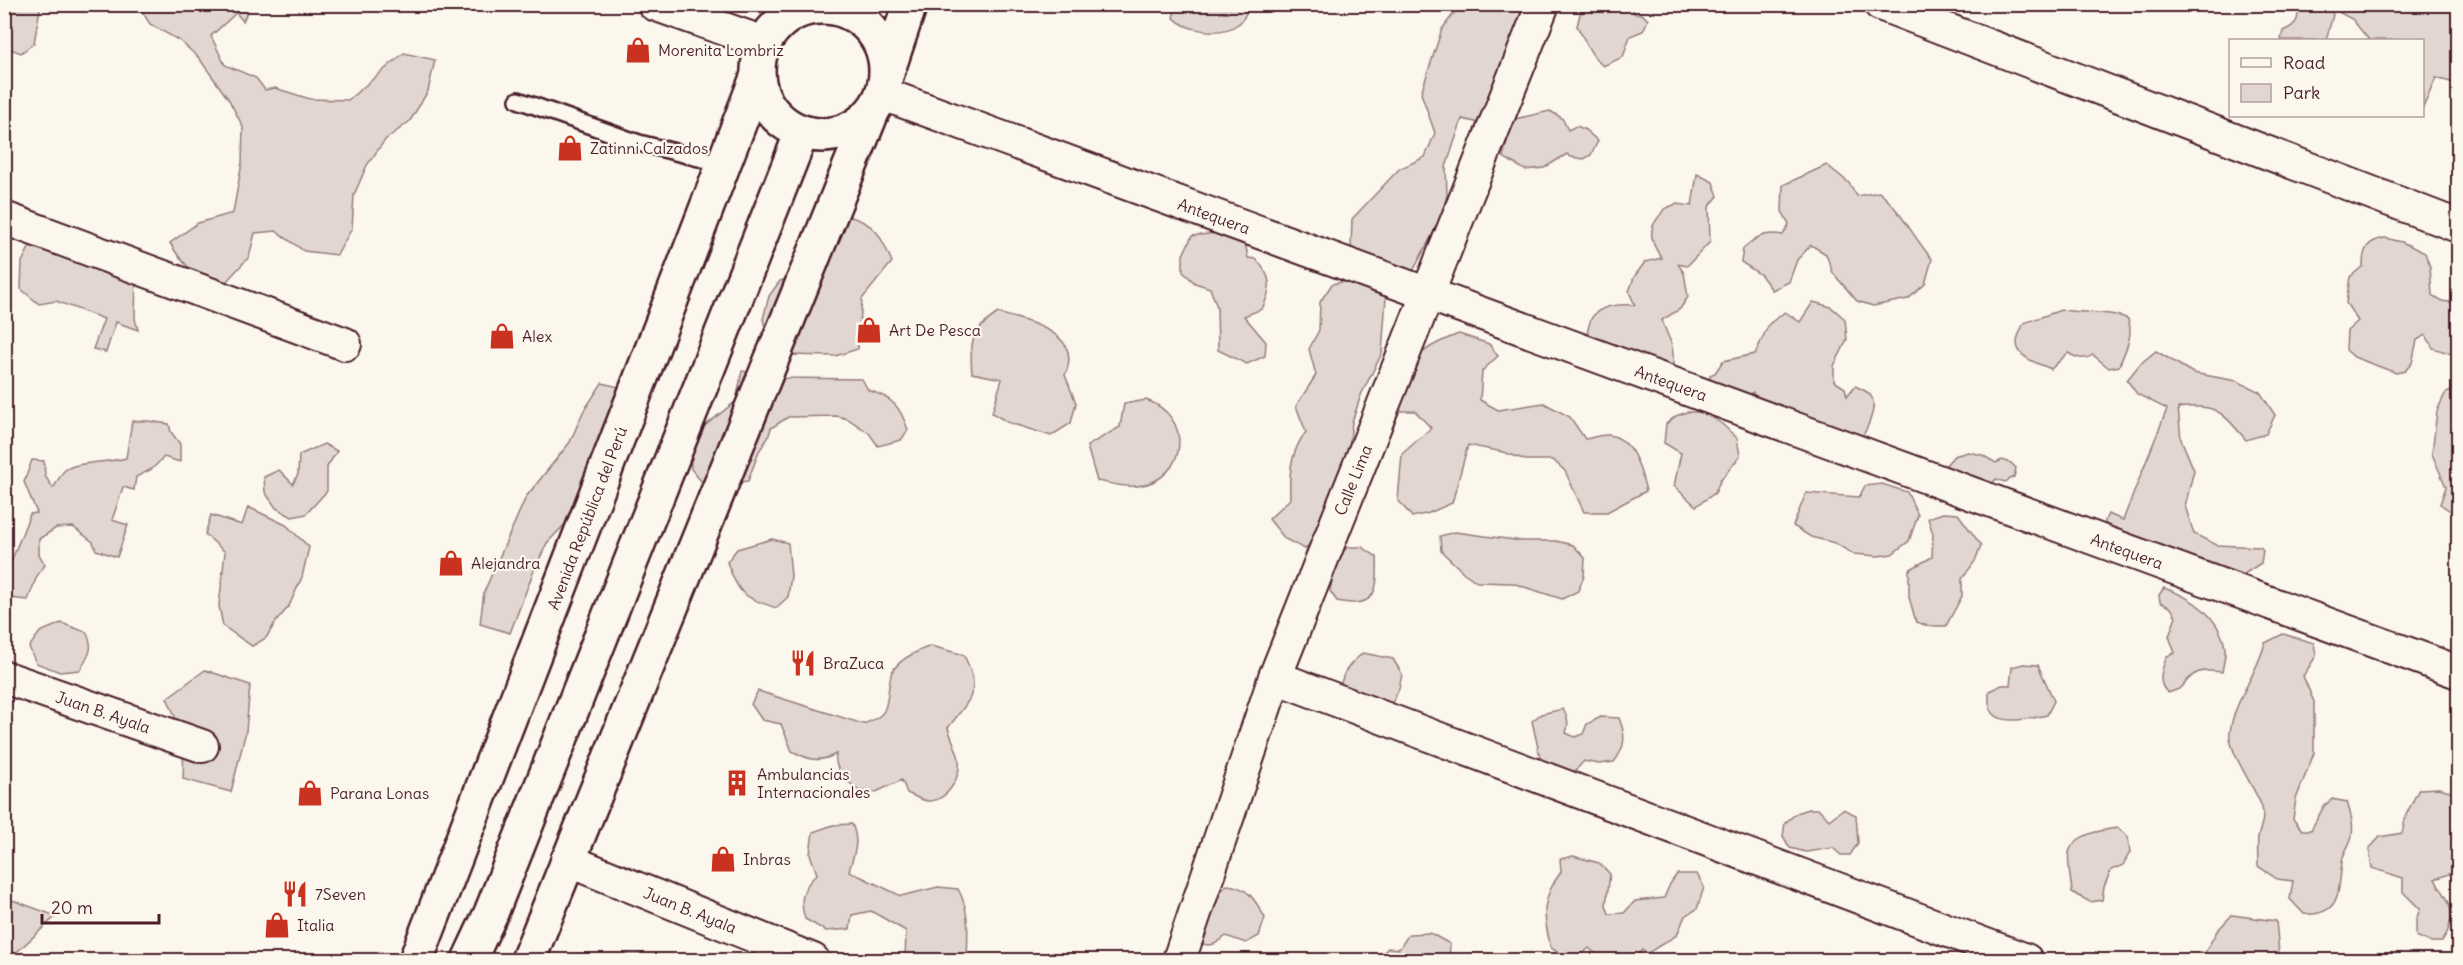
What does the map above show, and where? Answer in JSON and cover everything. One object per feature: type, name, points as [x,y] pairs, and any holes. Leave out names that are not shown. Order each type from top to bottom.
[{"type":"main road","points":[[528,960],[881,93],[910,4]]},
{"type":"main road","points":[[818,7],[851,9],[874,33],[884,52],[881,93],[858,125],[841,133],[821,135],[802,132],[785,124],[771,111],[762,94],[758,75],[759,59],[777,24],[797,12],[818,7]]},
{"type":"main road","name":"Avenida República del Perú","points":[[416,960],[758,75]]},
{"type":"main road","points":[[469,960],[491,913],[802,132]]},
{"type":"main road","points":[[477,960],[491,913]]},
{"type":"street","points":[[654,4],[777,24]]},
{"type":"street","name":"Calle Lima","points":[[1179,960],[1275,677],[1543,4]]},
{"type":"street","points":[[1880,4],[2458,226]]},
{"type":"street","name":"Antequera","points":[[881,93],[2458,672]]},
{"type":"street","points":[[4,218],[345,344]]},
{"type":"street","name":"Juan B. Ayala","points":[[4,677],[202,746]]},
{"type":"street","points":[[1275,677],[2026,960]]},
{"type":"street","name":"Juan B. Ayala","points":[[567,860],[813,960]]},
{"type":"lane","points":[[519,100],[639,143],[723,164]]},
{"type":"green space","points":[[5,4],[39,5],[34,43],[21,53],[5,47]]},
{"type":"green space","points":[[1190,4],[1250,5],[1244,18],[1231,28],[1204,31],[1186,26],[1173,17],[1177,6]]},
{"type":"green space","points":[[1589,4],[1631,5],[1635,14],[1642,14],[1648,20],[1643,31],[1630,36],[1623,57],[1603,66],[1591,53],[1577,26],[1580,14]]},
{"type":"green space","points":[[138,5],[250,5],[243,21],[236,13],[211,36],[225,65],[256,78],[265,90],[275,88],[310,99],[348,100],[404,53],[435,60],[428,91],[410,121],[385,140],[367,165],[354,195],[352,228],[337,255],[304,251],[276,231],[255,233],[249,257],[225,283],[199,274],[181,259],[170,243],[198,223],[233,213],[242,163],[243,127],[229,100],[199,58],[180,41],[150,24]]},
{"type":"green space","points":[[1460,5],[1527,5],[1484,124],[1462,119],[1446,167],[1447,195],[1440,220],[1412,273],[1351,249],[1352,219],[1399,169],[1425,157],[1435,133],[1421,93],[1442,29]]},
{"type":"green space","points":[[2298,5],[2329,5],[2333,15],[2326,39],[2281,39],[2283,31],[2291,27],[2298,15]]},
{"type":"green space","points":[[2336,5],[2458,5],[2458,84],[2436,78],[2424,106],[2424,39],[2368,39],[2352,19],[2340,13]]},
{"type":"green space","points":[[1550,111],[1562,118],[1568,130],[1576,126],[1584,129],[1598,141],[1591,155],[1584,159],[1567,154],[1544,168],[1525,170],[1503,157],[1507,141],[1505,131],[1515,119]]},
{"type":"green space","points":[[1827,165],[1849,183],[1857,196],[1879,192],[1887,199],[1932,259],[1925,284],[1908,299],[1873,306],[1857,301],[1833,273],[1826,254],[1811,245],[1797,260],[1789,282],[1772,290],[1761,275],[1741,262],[1743,249],[1752,241],[1771,234],[1783,235],[1789,224],[1782,211],[1783,185]]},
{"type":"green space","points":[[1697,174],[1713,182],[1718,196],[1709,207],[1710,242],[1687,266],[1678,264],[1684,273],[1688,297],[1680,309],[1662,320],[1672,345],[1673,364],[1650,384],[1627,387],[1585,343],[1590,322],[1599,310],[1617,305],[1635,305],[1629,292],[1634,277],[1645,262],[1662,258],[1653,243],[1653,226],[1664,209],[1676,204],[1692,206]]},
{"type":"green space","points":[[848,216],[866,223],[877,232],[892,262],[862,299],[858,349],[835,356],[786,355],[768,339],[763,319],[769,296],[780,281],[798,275],[835,220]]},
{"type":"green space","points":[[1217,233],[1235,238],[1246,247],[1248,258],[1256,259],[1268,277],[1268,294],[1262,309],[1244,316],[1266,342],[1265,356],[1247,364],[1218,350],[1217,307],[1210,288],[1195,283],[1183,272],[1183,255],[1192,236]]},
{"type":"green space","points":[[2385,238],[2402,242],[2425,253],[2430,267],[2432,295],[2441,301],[2458,303],[2458,356],[2433,348],[2426,335],[2417,340],[2412,363],[2405,371],[2396,373],[2354,357],[2346,350],[2347,331],[2358,321],[2346,303],[2350,277],[2363,266],[2367,247],[2374,241]]},
{"type":"green space","points":[[32,242],[136,273],[135,319],[138,330],[116,322],[106,352],[93,349],[104,319],[56,301],[39,304],[21,289],[22,262]]},
{"type":"green space","points":[[1357,279],[1376,286],[1386,297],[1382,353],[1361,395],[1352,422],[1345,486],[1322,530],[1305,549],[1285,539],[1269,519],[1290,499],[1292,464],[1297,448],[1306,432],[1296,406],[1316,375],[1309,349],[1319,330],[1320,302],[1332,284]]},
{"type":"green space","points":[[1813,302],[1831,307],[1845,319],[1847,340],[1834,366],[1834,381],[1845,388],[1847,396],[1855,386],[1867,392],[1872,398],[1872,414],[1859,441],[1756,408],[1753,392],[1746,397],[1710,388],[1710,375],[1715,373],[1723,361],[1755,354],[1769,324],[1785,312],[1800,322]]},
{"type":"green space","points":[[2061,310],[2105,313],[2128,319],[2129,337],[2119,366],[2109,368],[2093,355],[2080,358],[2068,353],[2051,369],[2024,356],[2017,342],[2024,323]]},
{"type":"green space","points":[[998,313],[1024,320],[1050,331],[1067,348],[1069,360],[1065,375],[1076,403],[1071,423],[1051,436],[1007,422],[992,413],[1002,379],[972,373],[971,353],[974,338],[983,325]]},
{"type":"green space","points":[[1459,334],[1489,344],[1498,356],[1482,371],[1480,400],[1498,410],[1544,403],[1570,417],[1585,439],[1606,435],[1618,438],[1625,443],[1635,457],[1646,491],[1607,512],[1584,512],[1565,471],[1553,460],[1526,460],[1503,452],[1468,445],[1452,503],[1429,513],[1412,517],[1398,500],[1402,454],[1431,428],[1415,411],[1398,411],[1404,378],[1413,362],[1424,351]]},
{"type":"green space","points":[[2156,351],[2193,373],[2237,381],[2260,392],[2275,415],[2266,434],[2246,440],[2231,422],[2218,412],[2202,407],[2178,408],[2181,439],[2194,470],[2185,506],[2194,534],[2217,545],[2260,547],[2263,550],[2261,563],[2238,578],[2221,568],[2107,533],[2105,520],[2108,514],[2123,520],[2167,409],[2137,394],[2127,380],[2140,364]]},
{"type":"green space","points":[[742,371],[783,378],[862,379],[868,390],[884,396],[894,404],[902,415],[908,430],[901,440],[878,446],[869,433],[848,419],[837,416],[788,417],[771,428],[768,438],[759,451],[748,481],[719,484],[701,481],[691,469],[690,449],[701,429],[736,401]]},
{"type":"green space","points":[[602,383],[635,391],[569,520],[547,543],[510,633],[480,624],[484,592],[526,497],[570,442],[583,412]]},
{"type":"green space","points":[[2458,387],[2458,516],[2440,504],[2446,487],[2432,454],[2437,411],[2445,394]]},
{"type":"green space","points":[[1146,400],[1161,408],[1172,419],[1178,432],[1179,446],[1175,460],[1167,472],[1155,481],[1138,486],[1123,486],[1097,481],[1087,446],[1120,427],[1124,404]]},
{"type":"green space","points":[[1687,412],[1704,412],[1722,424],[1737,438],[1740,456],[1720,481],[1715,493],[1696,506],[1674,486],[1681,453],[1664,443],[1666,424],[1676,416]]},
{"type":"green space","points":[[132,421],[169,424],[171,432],[180,444],[180,462],[164,457],[152,469],[136,477],[134,490],[123,487],[112,520],[128,525],[117,557],[96,550],[93,542],[73,527],[56,528],[39,539],[39,554],[45,565],[37,576],[28,600],[9,598],[5,593],[5,577],[30,514],[37,513],[24,482],[32,460],[44,461],[45,476],[53,488],[64,471],[76,465],[126,458]]},
{"type":"green space","points":[[324,444],[337,451],[327,467],[327,491],[306,514],[292,517],[276,508],[265,492],[264,477],[279,470],[293,484],[298,474],[299,455]]},
{"type":"green space","points":[[1968,452],[1982,455],[1996,463],[2002,460],[2011,463],[2016,468],[2014,477],[2005,482],[1996,479],[1989,488],[1943,468],[1954,456]]},
{"type":"green space","points":[[1882,484],[1907,492],[1918,515],[1909,541],[1892,554],[1878,556],[1853,554],[1835,543],[1811,537],[1793,526],[1806,493],[1859,497],[1865,486]]},
{"type":"green space","points":[[248,507],[286,525],[309,547],[302,577],[289,606],[266,638],[252,646],[223,626],[219,606],[225,552],[205,534],[211,515],[242,525]]},
{"type":"green space","points":[[1943,513],[1958,514],[1981,545],[1975,561],[1962,579],[1962,596],[1946,626],[1928,626],[1916,622],[1909,597],[1909,570],[1932,557],[1933,534],[1928,518]]},
{"type":"green space","points":[[1455,532],[1522,541],[1556,541],[1573,545],[1585,558],[1584,576],[1578,591],[1562,599],[1512,583],[1477,582],[1441,551],[1440,536]]},
{"type":"green space","points":[[772,539],[788,543],[791,576],[788,597],[776,608],[756,601],[744,593],[735,582],[727,562],[737,549]]},
{"type":"green space","points":[[1348,547],[1362,547],[1377,557],[1375,588],[1367,600],[1360,603],[1337,601],[1330,591],[1337,557]]},
{"type":"green space","points":[[2164,588],[2185,597],[2211,618],[2222,637],[2225,651],[2222,672],[2199,672],[2181,687],[2168,693],[2162,685],[2161,676],[2167,656],[2175,653],[2169,636],[2176,617],[2171,608],[2160,602],[2159,595]]},
{"type":"green space","points":[[61,623],[86,632],[89,638],[90,651],[80,670],[60,672],[36,663],[29,647],[40,632]]},
{"type":"green space","points":[[2283,634],[2314,643],[2316,656],[2303,676],[2314,702],[2314,753],[2296,799],[2293,819],[2302,830],[2311,830],[2324,806],[2332,799],[2347,802],[2352,822],[2351,838],[2343,858],[2336,899],[2325,911],[2316,913],[2304,914],[2290,899],[2293,881],[2277,879],[2258,866],[2258,841],[2263,820],[2262,807],[2237,759],[2230,740],[2236,709],[2257,666],[2265,643]]},
{"type":"green space","points":[[931,646],[964,655],[973,687],[968,701],[948,728],[958,755],[957,777],[949,791],[936,799],[926,801],[907,793],[902,780],[876,792],[859,791],[839,770],[836,754],[824,759],[814,759],[792,751],[781,724],[762,720],[751,704],[758,691],[863,724],[877,718],[884,711],[891,675],[895,667],[909,656]]},
{"type":"green space","points":[[1363,653],[1393,659],[1402,674],[1399,689],[1390,707],[1340,695],[1341,681],[1346,671]]},
{"type":"green space","points":[[2023,664],[2038,665],[2054,701],[2047,715],[2017,720],[2001,718],[1995,715],[1990,708],[1989,691],[2002,685],[2010,685],[2012,667]]},
{"type":"green space","points":[[205,670],[250,685],[246,731],[231,792],[183,779],[181,737],[167,698]]},
{"type":"green space","points":[[1563,709],[1568,721],[1566,733],[1575,737],[1583,734],[1587,724],[1601,717],[1619,718],[1624,741],[1614,762],[1599,764],[1584,761],[1573,773],[1541,761],[1532,721],[1541,714]]},
{"type":"green space","points":[[2439,788],[2453,792],[2458,821],[2458,871],[2435,879],[2448,901],[2451,919],[2442,942],[2430,942],[2416,936],[2416,920],[2420,909],[2403,892],[2403,878],[2372,868],[2369,849],[2380,837],[2402,833],[2406,815],[2419,789]]},
{"type":"green space","points":[[1819,809],[1829,820],[1843,809],[1856,815],[1858,843],[1850,855],[1841,855],[1833,848],[1806,852],[1790,848],[1783,836],[1785,823],[1797,813]]},
{"type":"green space","points":[[852,824],[856,842],[849,871],[901,896],[938,887],[958,889],[965,905],[968,931],[967,958],[971,960],[905,960],[906,931],[871,911],[852,915],[850,929],[826,931],[805,919],[802,906],[803,894],[817,874],[810,854],[813,832],[833,825]]},
{"type":"green space","points":[[2118,828],[2128,837],[2130,852],[2123,865],[2111,870],[2104,887],[2102,900],[2090,902],[2072,892],[2069,853],[2076,841],[2082,837]]},
{"type":"green space","points":[[1573,856],[1599,863],[1610,874],[1606,905],[1609,914],[1624,913],[1635,901],[1664,898],[1677,874],[1697,874],[1704,887],[1697,909],[1685,916],[1677,935],[1648,953],[1642,950],[1633,960],[1609,960],[1589,948],[1580,956],[1567,958],[1551,948],[1545,908],[1549,891],[1561,872],[1560,859]]},
{"type":"green space","points":[[1227,885],[1241,888],[1258,906],[1265,918],[1259,936],[1246,943],[1226,936],[1211,945],[1200,943],[1218,894]]},
{"type":"green space","points":[[4,897],[56,916],[8,960],[4,960]]},
{"type":"green space","points":[[2232,915],[2276,921],[2279,953],[2286,960],[2201,960],[2217,931]]},
{"type":"green space","points":[[1430,933],[1450,944],[1449,960],[1375,960],[1388,948],[1399,949],[1409,934]]},
{"type":"green space","points":[[2343,954],[2348,960],[2313,960],[2320,955]]},
{"type":"green space","points":[[594,955],[644,955],[651,960],[590,960]]},
{"type":"green space","points":[[710,957],[760,957],[768,960],[706,960]]},
{"type":"place","name":"Morenita Lombriz","points":[[638,50]]},
{"type":"place","name":"Zatinni Calzados","points":[[570,148]]},
{"type":"place","name":"Art De Pesca","points":[[869,330]]},
{"type":"place","name":"Alex","points":[[502,336]]},
{"type":"place","name":"Alejandra","points":[[451,563]]},
{"type":"place","name":"BraZuca","points":[[803,663]]},
{"type":"place","name":"Ambulancias Internacionales","points":[[737,783]]},
{"type":"place","name":"Parana Lonas","points":[[310,793]]},
{"type":"place","name":"Inbras","points":[[723,859]]},
{"type":"place","name":"7Seven","points":[[295,894]]},
{"type":"place","name":"Italia","points":[[277,925]]}]
